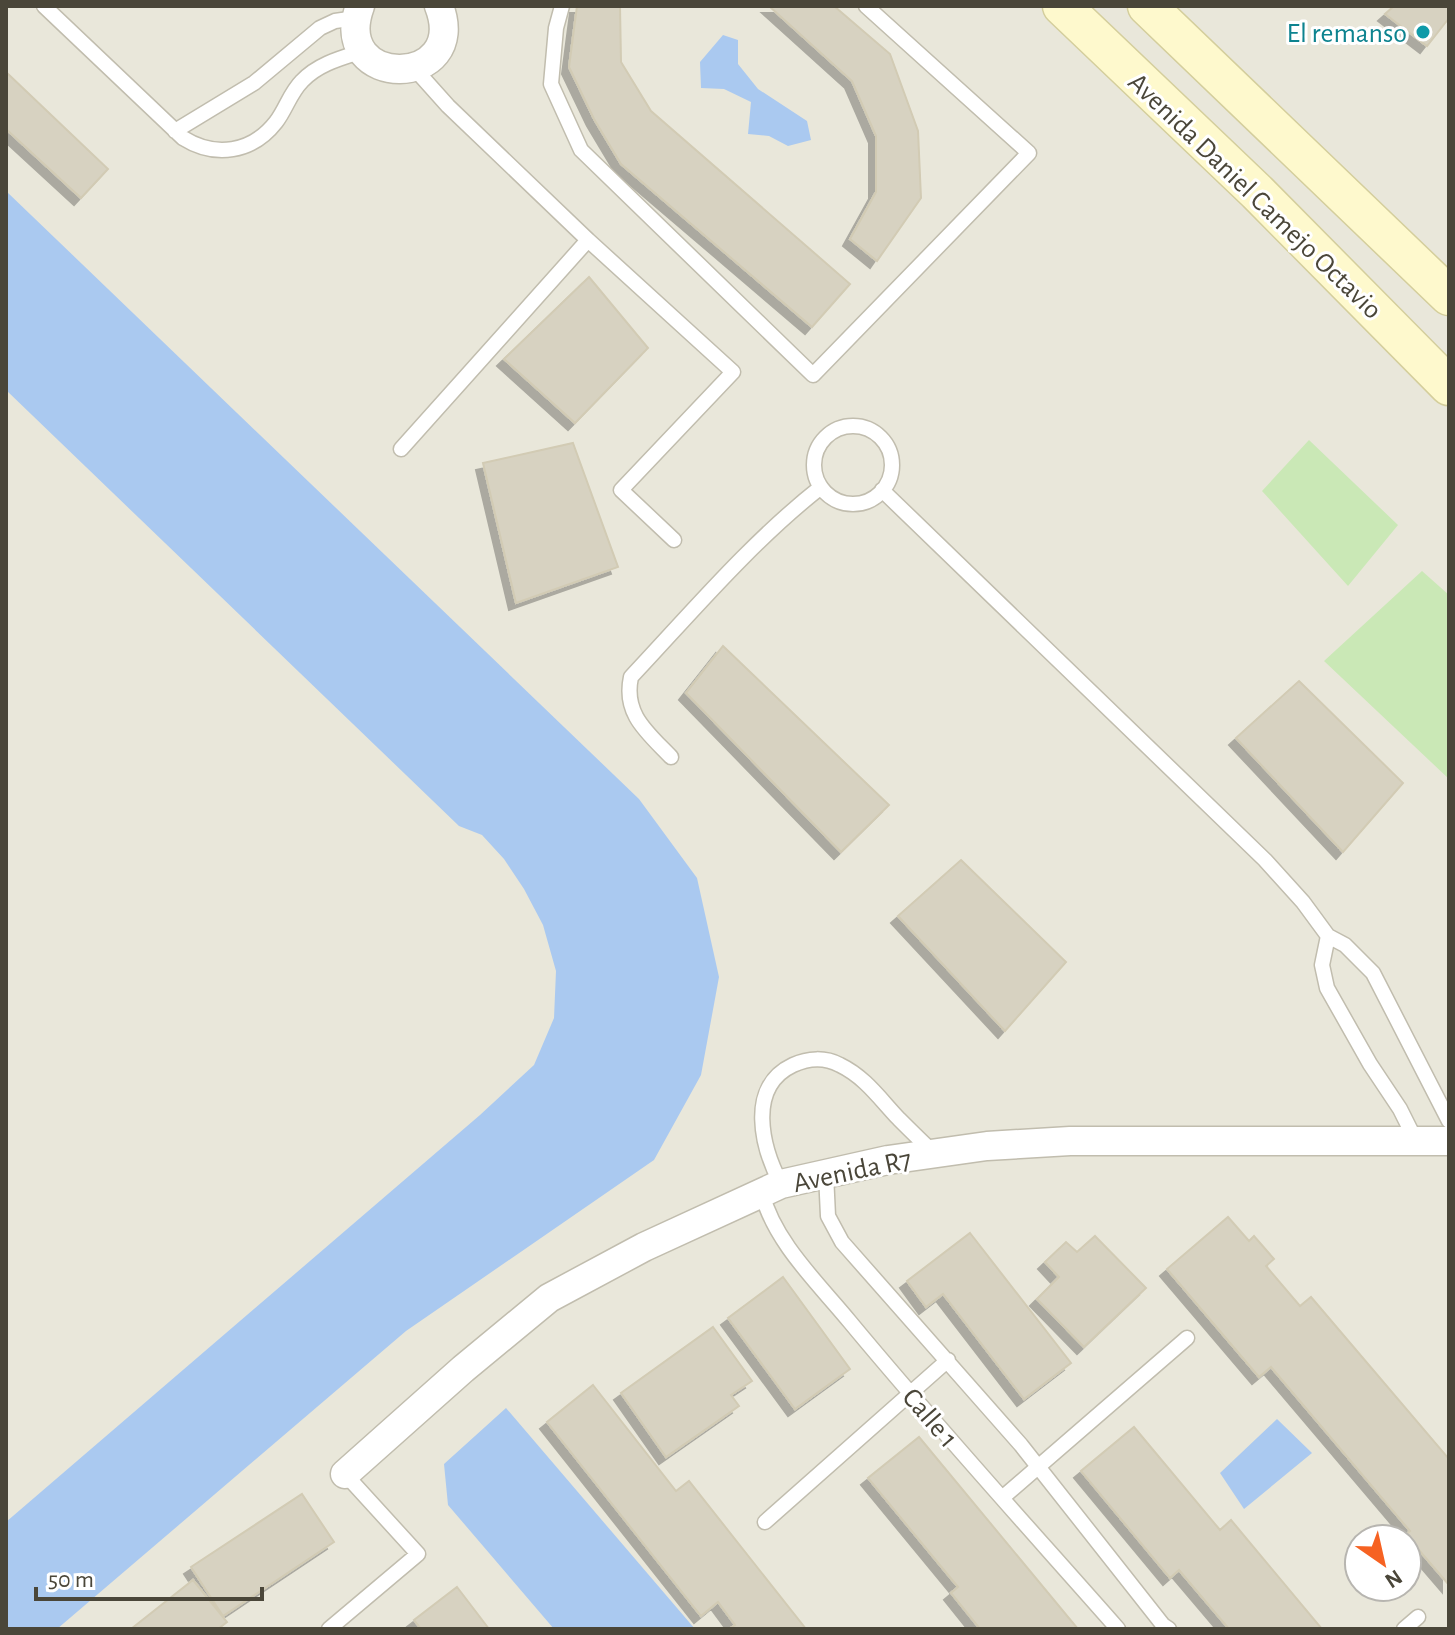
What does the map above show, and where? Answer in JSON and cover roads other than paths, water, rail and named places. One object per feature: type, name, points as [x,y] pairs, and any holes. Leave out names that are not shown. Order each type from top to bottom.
[{"type":"street","points":[[359,9],[355,29],[363,51],[380,66],[391,70],[414,68],[434,54],[441,43],[444,19],[439,6]]},
{"type":"street","name":"Avenida Daniel Camejo Octavio","points":[[1062,6],[1257,192],[1449,386]]},
{"type":"street","points":[[1147,6],[1449,296]]},
{"type":"street","name":"Avenida R7","points":[[345,1474],[549,1298],[644,1247],[771,1188],[888,1160],[987,1146],[1070,1141],[1449,1141]]},
{"type":"lane","points":[[44,6],[175,131],[192,144],[208,150],[225,151],[250,144],[264,135],[293,90],[312,72],[342,57],[363,51]]},
{"type":"lane","points":[[562,6],[556,28],[551,84],[581,150],[813,375],[1029,153],[866,6]]},
{"type":"lane","points":[[175,131],[254,83],[320,28],[359,9]]},
{"type":"lane","points":[[414,68],[448,106],[588,240],[733,372],[621,490],[674,540]]},
{"type":"lane","points":[[401,449],[588,240]]},
{"type":"lane","points":[[860,426],[878,435],[890,452],[891,472],[882,490],[865,501],[845,503],[827,495],[815,478],[814,458],[823,439],[840,428],[860,426]]},
{"type":"lane","points":[[671,757],[633,715],[628,690],[631,677],[747,554],[821,487]]},
{"type":"lane","points":[[882,490],[1265,860],[1303,902],[1328,936],[1345,945],[1373,973],[1449,1121]]},
{"type":"lane","points":[[1328,936],[1322,965],[1327,988],[1416,1141]]},
{"type":"lane","name":"Calle 1","points":[[934,1153],[856,1075],[828,1060],[801,1061],[778,1075],[764,1099],[762,1131],[771,1188],[766,1209],[796,1256],[911,1395],[1118,1629]]},
{"type":"lane","points":[[826,1174],[828,1216],[842,1242],[1038,1466],[1169,1629]]},
{"type":"lane","points":[[1002,1498],[1187,1338]]},
{"type":"lane","points":[[765,1522],[948,1360]]},
{"type":"lane","points":[[331,1628],[418,1554],[345,1474]]},
{"type":"lane","points":[[1404,1629],[1418,1617]]},
{"type":"water","points":[[723,35],[738,40],[738,64],[758,89],[807,121],[811,140],[788,146],[769,136],[748,134],[751,102],[724,89],[701,88],[700,62]]},
{"type":"water","points":[[6,191],[639,799],[697,878],[719,977],[701,1075],[654,1160],[406,1331],[57,1629],[6,1629],[6,1522],[480,1115],[534,1065],[554,1018],[556,971],[543,925],[524,889],[504,859],[482,835],[459,826],[6,390]]},
{"type":"water","points":[[506,1408],[695,1629],[554,1629],[448,1505],[444,1464]]},
{"type":"water","points":[[1277,1419],[1312,1453],[1244,1509],[1220,1473]]},
{"type":"place","name":"El remanso","points":[[1423,32]]}]
